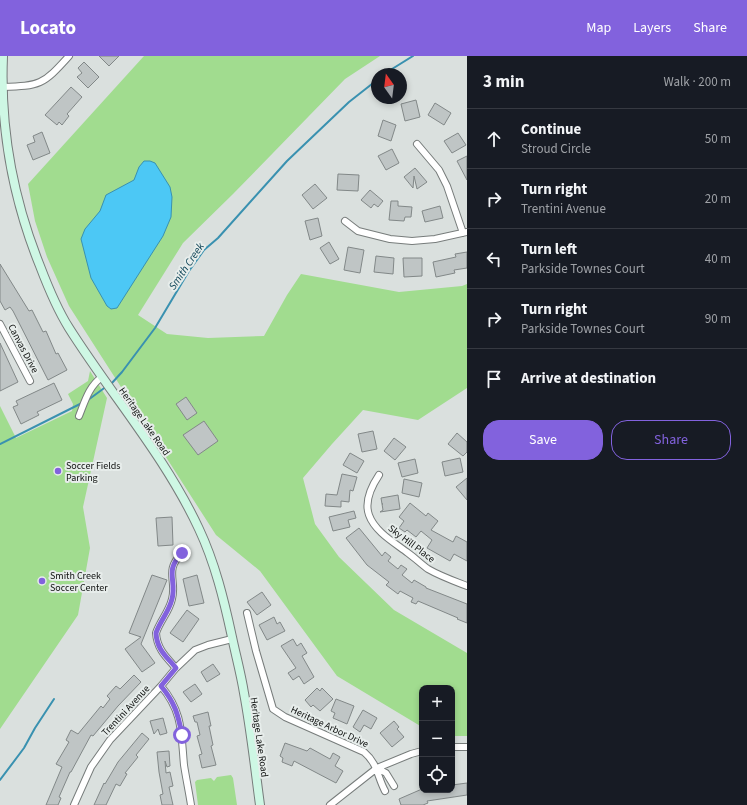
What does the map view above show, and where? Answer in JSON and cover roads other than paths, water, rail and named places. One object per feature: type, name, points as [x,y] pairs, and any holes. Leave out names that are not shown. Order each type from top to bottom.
[{"type":"main road","name":"Heritage Lake Road","points":[[3,56],[3,145],[20,213],[48,287],[68,326],[165,466],[200,530],[215,569],[223,596],[244,692],[260,805]]},
{"type":"street","points":[[2,88],[26,87],[44,81],[50,77],[69,56]]},
{"type":"street","points":[[345,221],[358,231],[405,241],[435,239],[465,232],[439,170],[417,144]]},
{"type":"street","name":"Canvas Drive","points":[[0,324],[30,382]]},
{"type":"street","points":[[79,416],[91,387],[102,377]]},
{"type":"street","name":"Sky Hill Place","points":[[379,475],[372,484],[367,505],[373,522],[380,531],[428,569],[467,586]]},
{"type":"street","points":[[176,668],[160,650],[156,633],[173,598],[172,569],[175,560],[182,553]]},
{"type":"street","name":"Heritage Arbor Drive","points":[[246,613],[273,709],[285,717],[364,752],[369,756],[377,768]]},
{"type":"street","name":"Trentini Avenue","points":[[74,805],[91,767],[110,740],[176,668],[195,650],[232,638]]},
{"type":"street","points":[[161,686],[170,697],[178,716],[191,805]]},
{"type":"street","points":[[455,747],[467,747]]},
{"type":"street","points":[[330,805],[377,768],[419,752]]},
{"type":"street","points":[[377,768],[386,773],[394,786]]},
{"type":"street","points":[[377,768],[385,791]]},
{"type":"water","points":[[144,161],[155,163],[170,187],[172,197],[171,217],[163,236],[117,308],[111,309],[107,306],[91,278],[81,239],[85,229],[100,211],[106,195],[134,180],[139,167]]},
{"type":"waterway","name":"Smith Creek","points":[[394,68],[413,56]]},
{"type":"waterway","name":"Smith Creek","points":[[111,384],[122,372],[155,328],[189,271],[204,250],[218,238],[287,161],[349,102],[371,85]]},
{"type":"waterway","name":"Smith Creek","points":[[88,400],[107,386]]},
{"type":"waterway","name":"Smith Creek","points":[[0,444],[82,403]]},
{"type":"waterway","points":[[0,780],[24,748],[54,699]]},
{"type":"place","name":"Soccer Fields Parking","points":[[58,471]]},
{"type":"place","name":"Smith Creek Soccer Center","points":[[42,581]]}]
